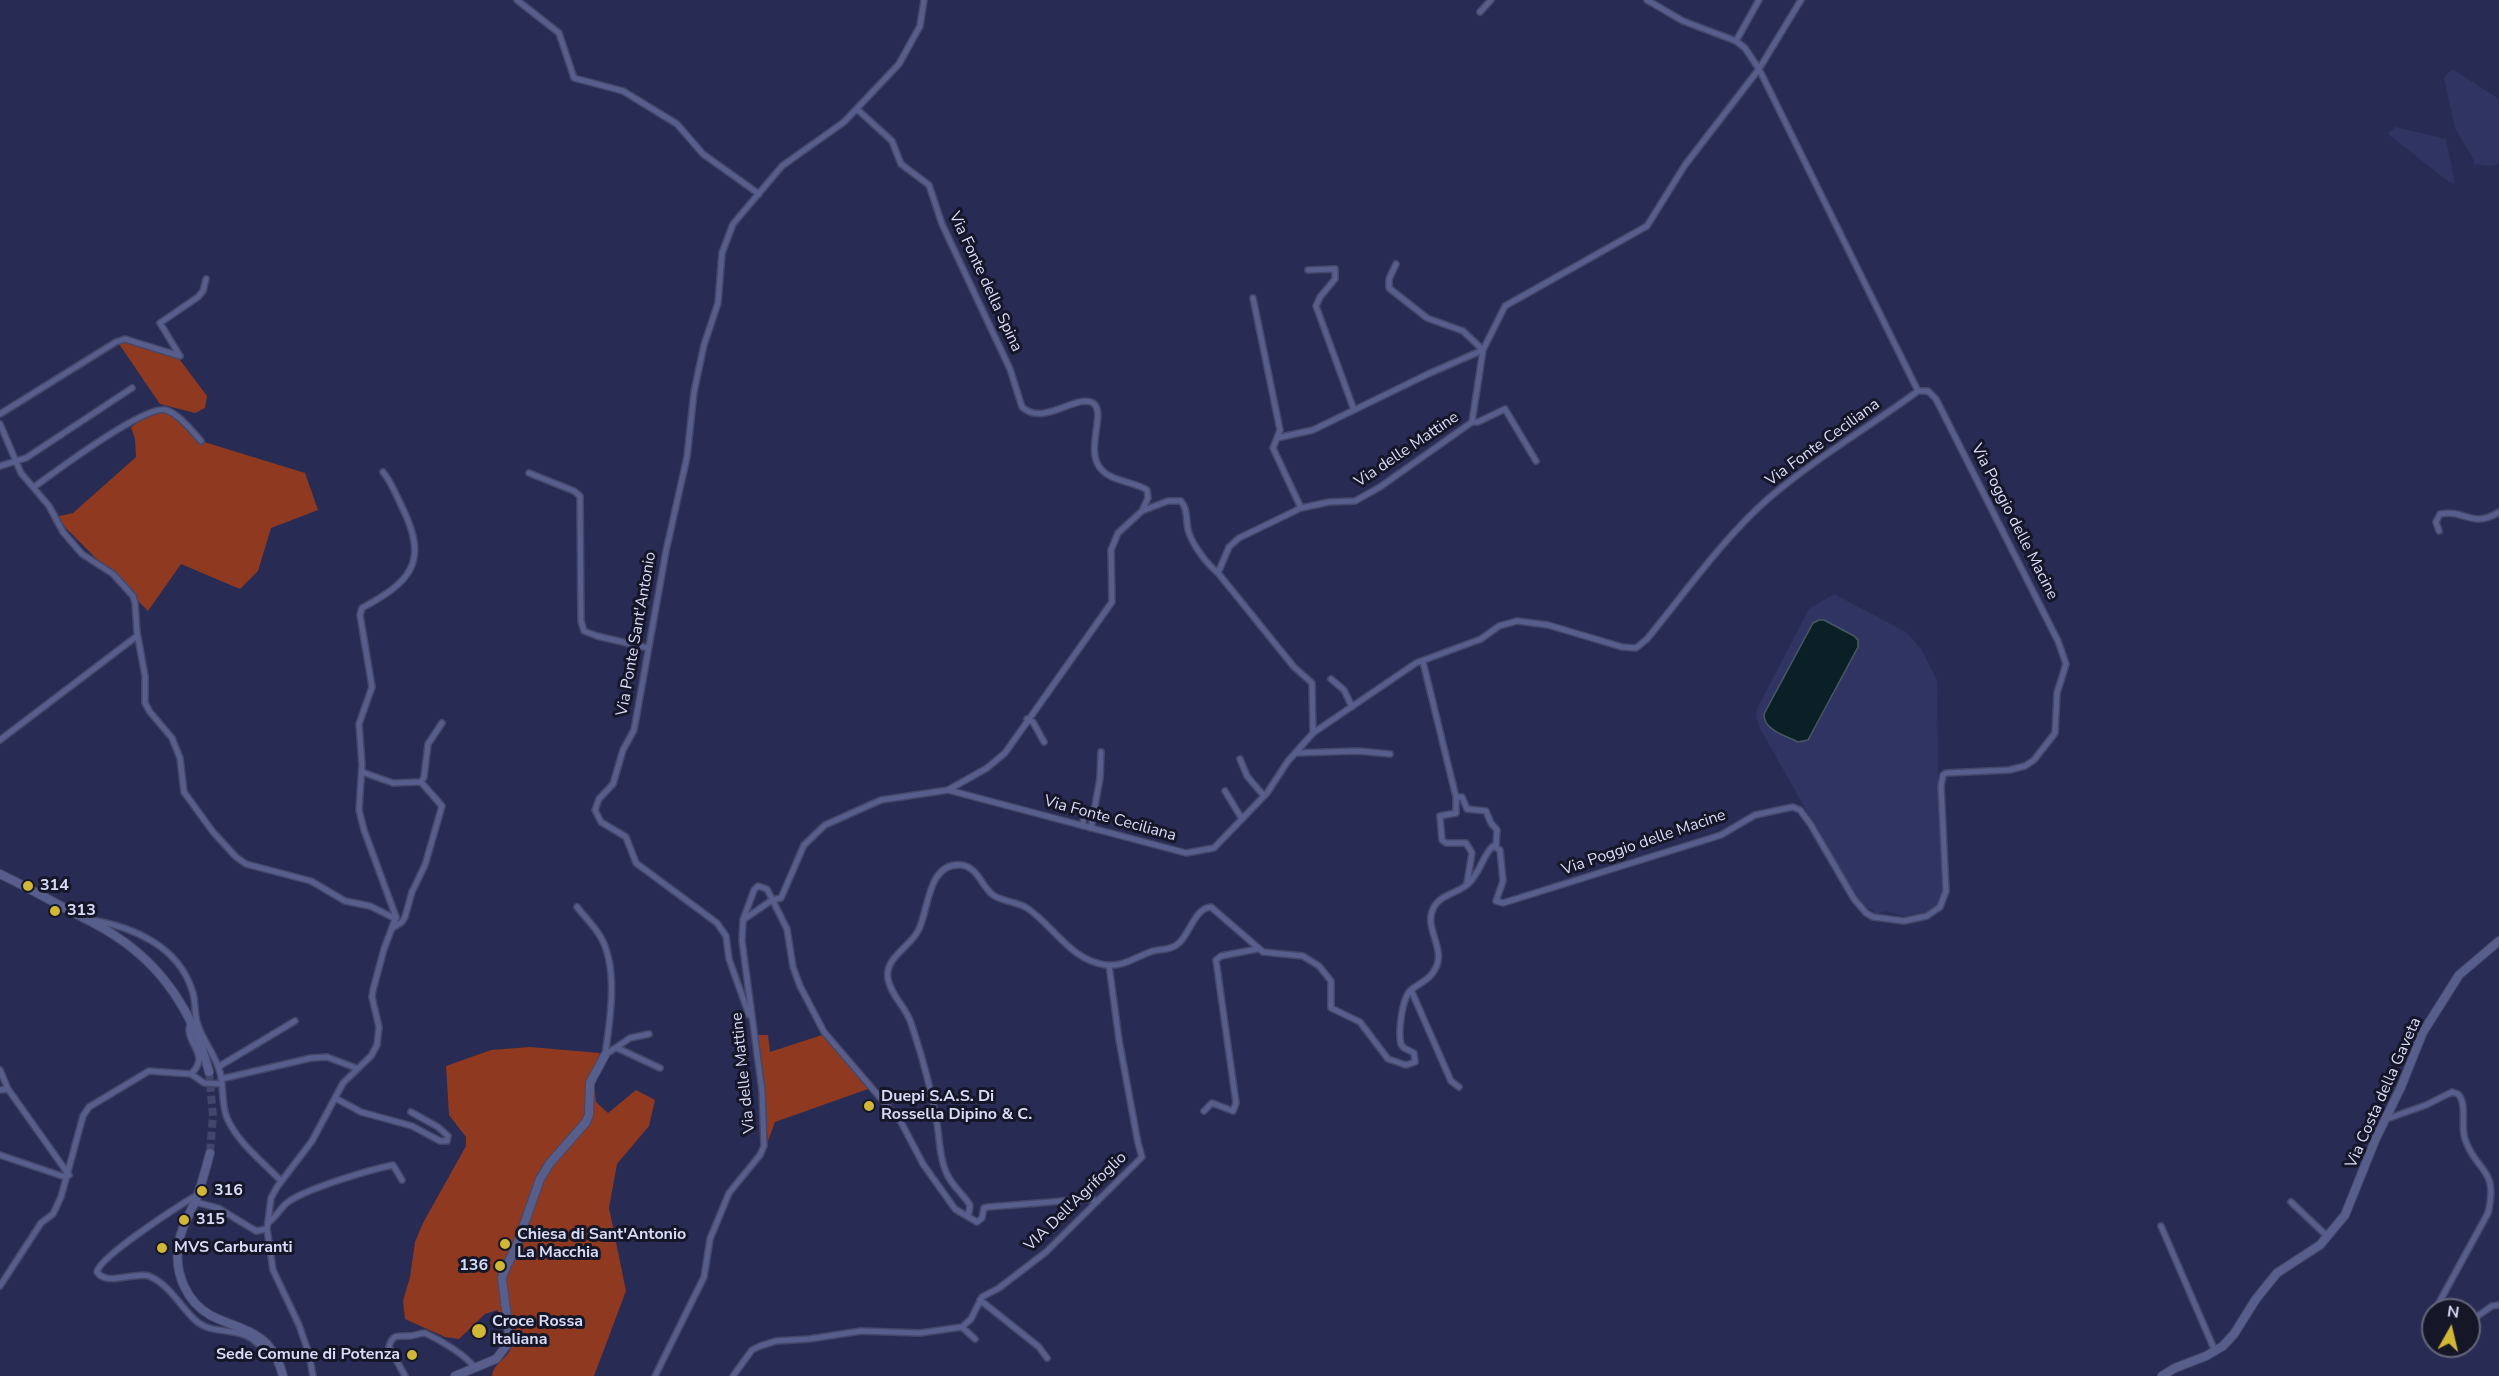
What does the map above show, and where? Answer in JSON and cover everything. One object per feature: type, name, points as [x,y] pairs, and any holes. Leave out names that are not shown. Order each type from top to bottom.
[{"type":"street","points":[[517,0],[559,33],[574,78],[623,91],[677,124],[702,154],[759,194]]},
{"type":"street","points":[[858,110],[904,57],[920,26],[924,0]]},
{"type":"street","points":[[1480,12],[1491,0]]},
{"type":"street","points":[[1647,0],[1683,21],[1736,41],[1745,48],[1759,69],[1918,391]]},
{"type":"street","points":[[1736,41],[1759,0]]},
{"type":"street","name":"Via delle Mattine","points":[[1218,573],[1229,547],[1239,538],[1301,508],[1329,502],[1355,501],[1380,487],[1472,422],[1483,350],[1505,306],[1647,226],[1685,165],[1759,69],[1801,0]]},
{"type":"street","name":"Via Ponte Sant'Antonio","points":[[752,1022],[729,959],[726,936],[717,923],[636,863],[626,837],[601,822],[596,810],[599,799],[613,784],[623,750],[634,730],[666,551],[687,457],[694,392],[702,354],[718,303],[722,253],[733,224],[782,166],[858,110]]},
{"type":"street","name":"Via Fonte della Spina","points":[[858,110],[892,141],[901,164],[929,185],[942,224],[1010,369],[1022,407],[1033,413],[1044,413],[1087,401],[1095,404],[1099,411],[1093,446],[1095,459],[1100,469],[1112,477],[1139,484],[1147,490],[1148,498],[1142,511]]},
{"type":"street","points":[[1277,438],[1313,430],[1483,350],[1463,331],[1427,318],[1389,288],[1389,279],[1396,264]]},
{"type":"street","points":[[1308,270],[1335,269],[1335,279],[1320,297],[1316,306],[1354,410]]},
{"type":"street","points":[[0,414],[116,342],[125,339],[180,356],[160,323],[198,297],[203,291],[206,279]]},
{"type":"street","points":[[1253,298],[1280,430],[1273,448],[1301,508]]},
{"type":"street","points":[[0,466],[16,463],[132,388]]},
{"type":"street","name":"Via Fonte Ceciliana","points":[[948,790],[1186,853],[1214,848],[1264,796],[1295,753],[1313,733],[1402,670],[1481,639],[1499,626],[1517,621],[1548,625],[1622,647],[1636,648],[1647,639],[1731,537],[1768,499],[1805,470],[1918,391]]},
{"type":"street","name":"Via Poggio delle Macine","points":[[1456,797],[1462,797],[1467,809],[1486,811],[1497,830],[1496,846],[1501,853],[1503,885],[1496,901],[1503,903],[1721,835],[1755,815],[1792,807],[1800,810],[1811,825],[1854,899],[1866,913],[1873,917],[1904,921],[1916,920],[1936,912],[1946,891],[1941,786],[1943,775],[2009,770],[2025,766],[2034,760],[2055,733],[2057,693],[2066,664],[2058,641],[1936,399],[1928,392],[1918,391]]},
{"type":"street","points":[[1472,422],[1478,422],[1504,409],[1536,461]]},
{"type":"street","points":[[34,487],[125,425],[156,410],[166,410],[176,416],[201,441]]},
{"type":"street","points":[[0,424],[21,473],[49,506],[63,532],[82,554],[113,574],[127,588],[135,603],[137,636],[145,675],[145,703],[172,738],[180,758],[184,792],[222,843],[246,864],[311,881],[345,901],[370,906],[396,919]]},
{"type":"street","points":[[313,1376],[309,1354],[299,1325],[273,1270],[267,1229],[271,1198],[281,1180],[312,1141],[343,1083],[371,1056],[379,1039],[372,994],[384,949],[396,919],[391,898],[360,817],[362,772],[358,724],[372,687],[361,628],[361,611],[362,608],[381,599],[405,576],[416,553],[416,539],[411,526],[383,472]]},
{"type":"street","points":[[529,473],[574,491],[580,496],[581,621],[584,631],[648,648]]},
{"type":"street","points":[[743,920],[772,900],[781,898],[804,845],[825,825],[881,800],[948,790],[987,768],[1005,753],[1112,602],[1111,550],[1118,533],[1142,511],[1168,501],[1181,501],[1185,506],[1189,534],[1202,555],[1294,668],[1312,683],[1313,733]]},
{"type":"street","points":[[2439,531],[2436,522],[2440,514],[2448,512],[2476,520],[2488,519],[2499,512]]},
{"type":"street","points":[[0,740],[137,636]]},
{"type":"street","points":[[1422,662],[1456,797],[1456,813],[1440,816],[1440,834],[1446,843],[1466,843],[1472,853],[1467,885]]},
{"type":"street","points":[[1331,679],[1344,690],[1352,707]]},
{"type":"street","points":[[1027,719],[1033,722],[1044,742]]},
{"type":"street","points":[[421,782],[428,744],[442,723]]},
{"type":"street","points":[[1295,753],[1358,751],[1390,754]]},
{"type":"street","points":[[1091,828],[1100,778],[1101,752]]},
{"type":"street","points":[[1240,759],[1247,776],[1264,796]]},
{"type":"street","points":[[362,772],[393,783],[421,782]]},
{"type":"street","points":[[394,927],[405,917],[412,892],[425,865],[442,806],[421,782]]},
{"type":"street","points":[[1225,791],[1242,819]]},
{"type":"street","points":[[1083,826],[1084,811]]},
{"type":"street","points":[[965,1215],[969,1213],[970,1205],[948,1177],[941,1158],[936,1118],[911,1023],[894,996],[887,978],[891,963],[917,933],[925,904],[938,876],[949,867],[968,867],[991,894],[1028,909],[1085,959],[1109,965],[1126,963],[1154,951],[1174,946],[1184,937],[1202,910],[1214,909],[1257,949],[1266,953],[1303,956],[1319,966],[1331,981],[1331,1008],[1360,1022],[1388,1059],[1406,1065],[1413,1063],[1416,1057],[1414,1053],[1404,1048],[1400,1038],[1404,1005],[1411,990],[1428,980],[1437,966],[1438,952],[1431,918],[1434,906],[1440,900],[1460,891],[1467,885],[1480,870],[1491,847],[1496,846]]},
{"type":"street","points":[[0,874],[88,920],[131,946],[159,973],[179,1000],[191,1022],[209,1072]]},
{"type":"street","name":"Via delle Mattine","points":[[654,1376],[704,1277],[710,1239],[729,1193],[760,1155],[764,1146],[762,1091],[742,941],[743,920],[756,888],[766,888],[772,900]]},
{"type":"street","points":[[772,900],[787,929],[791,958],[800,986],[819,1024],[840,1052],[880,1095],[901,1122],[923,1164],[955,1209],[977,1222],[980,1221],[984,1208],[988,1207],[1088,1199],[1098,1201]]},
{"type":"street","points":[[455,1376],[496,1359],[507,1345],[508,1334],[502,1278],[540,1179],[550,1163],[586,1122],[589,1115],[590,1083],[605,1055],[612,1011],[609,958],[601,937],[577,907]]},
{"type":"street","points":[[88,920],[129,928],[156,943],[170,955],[191,987],[197,1022],[218,1067],[227,1116],[236,1134],[281,1180]]},
{"type":"street","name":"Via Costa della Gaveta","points":[[2162,1376],[2215,1351],[2229,1341],[2256,1299],[2277,1273],[2320,1245],[2328,1237],[2352,1203],[2384,1120],[2401,1088],[2423,1032],[2459,975],[2499,941]]},
{"type":"street","points":[[1204,1110],[1212,1103],[1233,1111],[1236,1103],[1216,960],[1221,956],[1257,949]]},
{"type":"street","name":"VIA Dell'Agrifoglio","points":[[962,1327],[971,1319],[986,1293],[999,1288],[1046,1252],[1142,1157],[1121,1052],[1109,965]]},
{"type":"street","points":[[1411,990],[1451,1081],[1459,1087]]},
{"type":"street","points":[[218,1067],[295,1021]]},
{"type":"street","points":[[191,1022],[189,1033],[200,1058],[198,1067],[191,1074]]},
{"type":"street","points":[[605,1055],[630,1038],[649,1034]]},
{"type":"street","points":[[617,1048],[660,1068]]},
{"type":"street","points":[[0,1286],[41,1223],[53,1214],[69,1175],[81,1122],[89,1107],[136,1077],[149,1071],[191,1074],[204,1083],[222,1082],[311,1058],[327,1057],[356,1068]]},
{"type":"street","points":[[0,1070],[9,1089],[69,1175]]},
{"type":"street","points":[[0,1090],[9,1089]]},
{"type":"street","points":[[2384,1120],[2426,1106],[2452,1092],[2458,1094],[2462,1103],[2464,1137],[2470,1151],[2488,1170],[2493,1180],[2493,1200],[2441,1298]]},
{"type":"street","points":[[335,1098],[361,1112],[412,1126],[440,1141],[447,1141],[448,1136],[438,1127],[411,1112]]},
{"type":"street","points":[[210,1154],[178,1245],[178,1270],[184,1287],[200,1308],[210,1315],[257,1336],[266,1344],[278,1362],[283,1376]]},
{"type":"street","points":[[0,1155],[62,1176],[69,1175]]},
{"type":"street","points":[[269,1222],[286,1203],[370,1171],[393,1165],[402,1180]]},
{"type":"street","points":[[196,1198],[218,1208],[256,1231],[267,1229]]},
{"type":"street","points":[[196,1198],[126,1243],[102,1262],[97,1272],[99,1276],[106,1278],[145,1275],[161,1281],[196,1321],[210,1330],[250,1338],[278,1362]]},
{"type":"street","points":[[2291,1202],[2328,1237]]},
{"type":"street","points":[[2161,1226],[2215,1351]]},
{"type":"street","points":[[980,1300],[1039,1347],[1047,1358]]},
{"type":"street","points":[[2481,1314],[2492,1306],[2499,1305]]},
{"type":"street","points":[[735,1376],[753,1350],[776,1341],[809,1339],[861,1331],[920,1334],[962,1327],[975,1339]]},
{"type":"street","points":[[405,1376],[390,1351],[390,1343],[399,1335],[410,1336],[422,1332],[446,1344],[471,1362],[475,1368]]},
{"type":"shaded area","points":[[2452,69],[2499,99],[2499,164],[2491,166],[2474,164],[2474,160],[2455,128],[2444,78]]},
{"type":"shaded area","points":[[2395,127],[2446,139],[2455,183],[2449,182],[2388,134]]},
{"type":"shaded area","points":[[128,341],[180,360],[207,396],[205,408],[195,413],[160,404],[119,344]]},
{"type":"shaded area","points":[[156,410],[166,410],[201,441],[305,473],[318,510],[271,528],[258,571],[240,589],[181,564],[148,611],[55,517],[73,513],[136,457],[135,439],[131,427]]},
{"type":"shaded area","points":[[1834,594],[1906,632],[1921,649],[1937,680],[1942,894],[1940,901],[1933,909],[1908,918],[1886,911],[1874,915],[1873,910],[1865,908],[1855,897],[1760,728],[1756,716],[1757,709],[1809,609]]},
{"type":"shaded area","points":[[1824,620],[1854,636],[1858,640],[1858,647],[1808,740],[1798,742],[1771,728],[1764,714],[1813,623]]},
{"type":"shaded area","points":[[758,1035],[768,1035],[770,1052],[822,1035],[867,1083],[868,1089],[775,1122],[768,1141]]},
{"type":"shaded area","points":[[530,1047],[600,1053],[593,1073],[596,1102],[608,1113],[636,1090],[655,1100],[649,1126],[617,1164],[609,1208],[626,1291],[594,1376],[492,1376],[495,1368],[510,1351],[512,1345],[511,1332],[497,1310],[485,1314],[459,1339],[445,1337],[405,1319],[403,1301],[410,1277],[415,1242],[423,1223],[466,1146],[466,1137],[449,1115],[446,1066],[491,1050]]},
{"type":"tunnel","points":[[209,1072],[213,1116],[210,1153]]},
{"type":"place","name":"314","points":[[28,886]]},
{"type":"place","name":"313","points":[[55,911]]},
{"type":"place","name":"Duepi S.A.S. Di Rossella Dipino & C.","points":[[869,1106]]},
{"type":"place","name":"316","points":[[202,1191]]},
{"type":"place","name":"315","points":[[184,1220]]},
{"type":"place","name":"Chiesa di Sant'Antonio La Macchia","points":[[505,1244]]},
{"type":"place","name":"MVS Carburanti","points":[[162,1248]]},
{"type":"place","name":"136","points":[[500,1266]]},
{"type":"place","name":"Croce Rossa Italiana","points":[[479,1331]]},
{"type":"place","name":"Sede Comune di Potenza","points":[[412,1355]]}]
